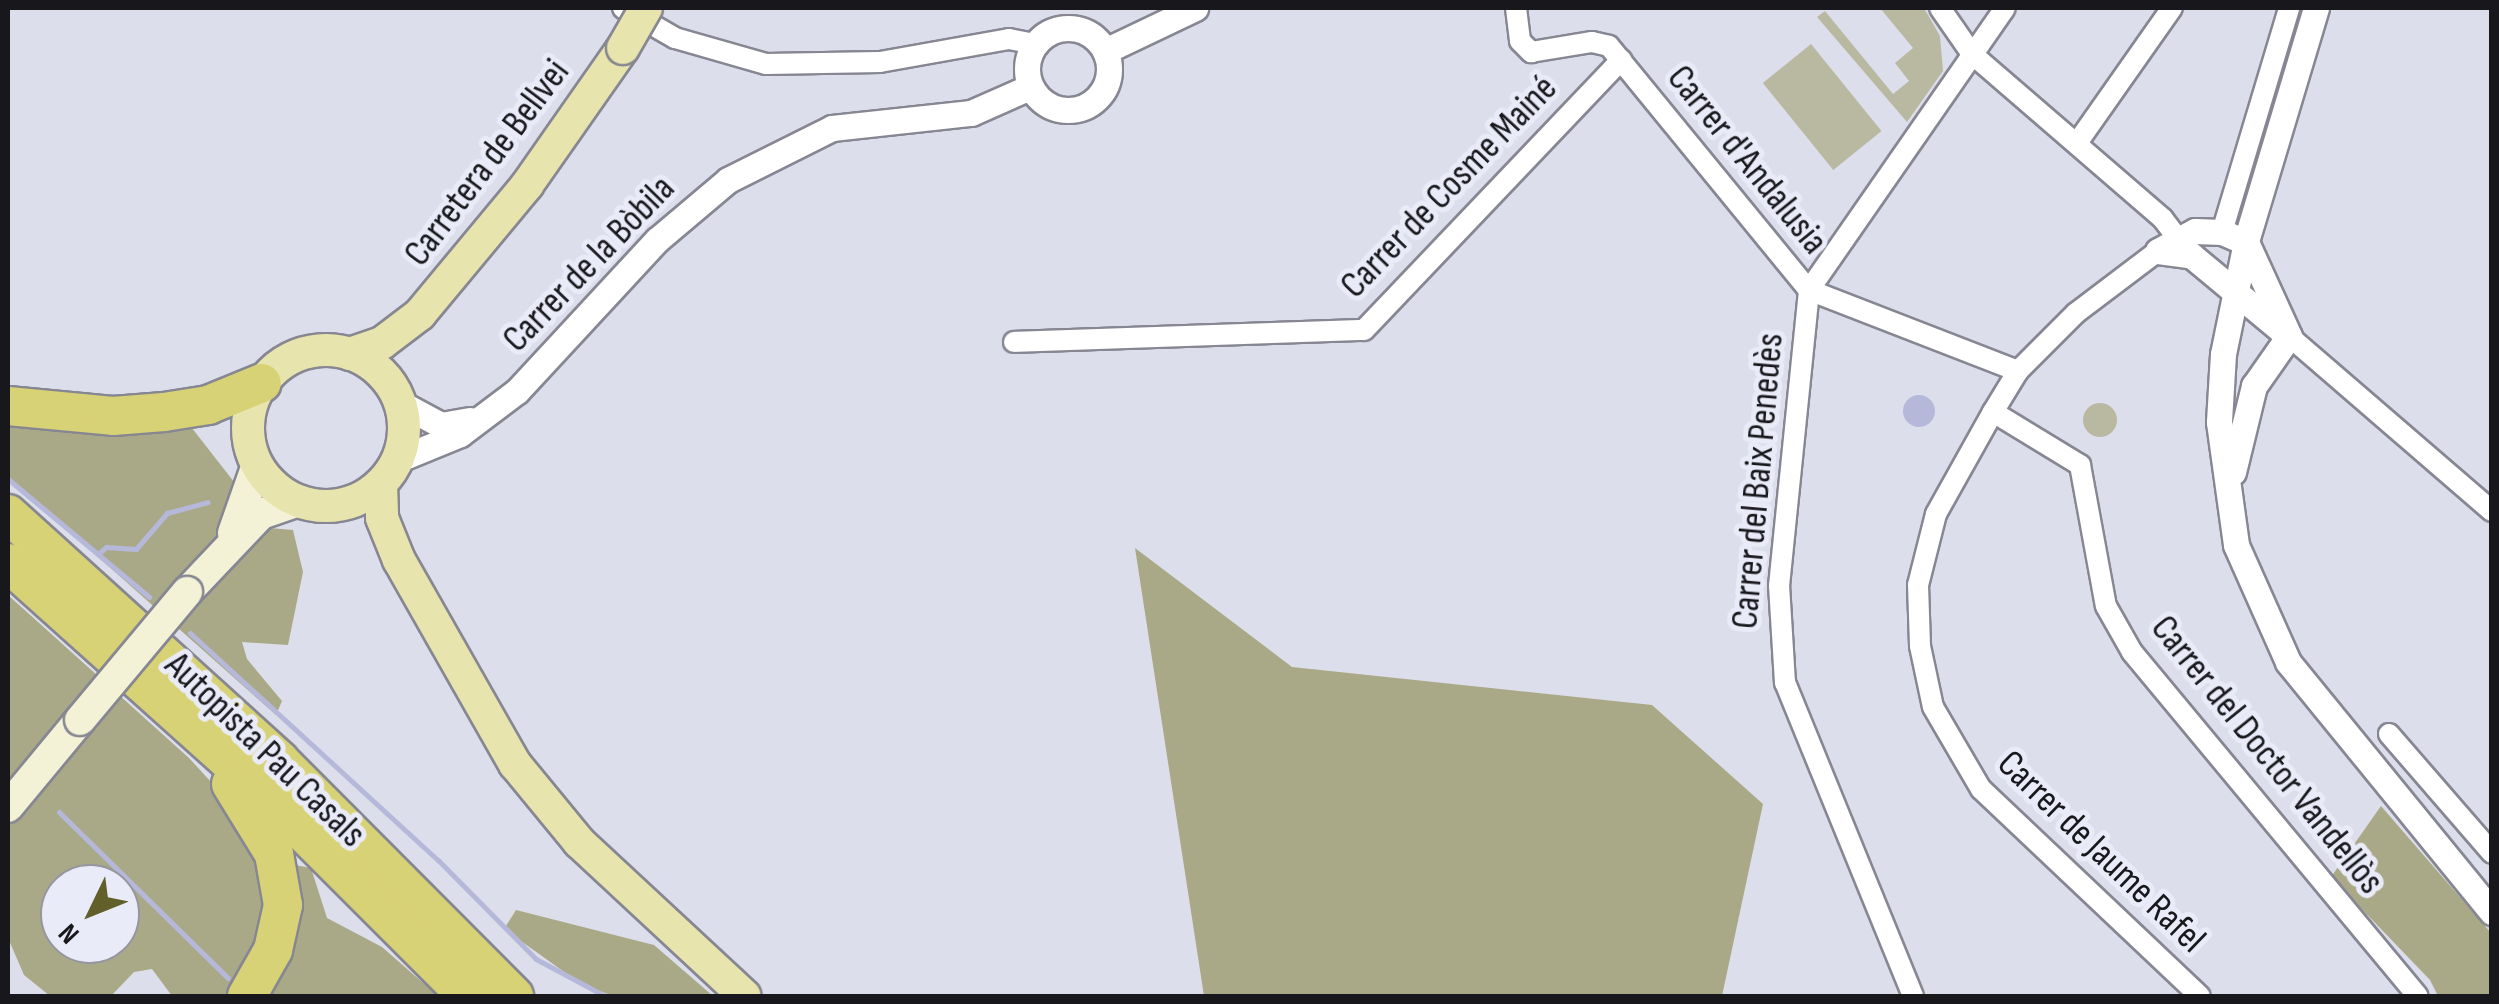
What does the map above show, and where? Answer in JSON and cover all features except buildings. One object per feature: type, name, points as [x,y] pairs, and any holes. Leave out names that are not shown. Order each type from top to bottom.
[{"type":"highway","points":[[8,406],[113,416],[164,412],[208,406],[262,383]]},
{"type":"highway","name":"Autopista Pau Casals","points":[[8,514],[279,760],[514,996]]},
{"type":"highway","name":"Autopista Pau Casals","points":[[8,563],[194,728],[467,996]]},
{"type":"highway","points":[[194,728],[274,854],[283,905],[274,950],[248,996]]},
{"type":"main road","name":"Carretera de Bellvei","points":[[396,396],[400,348],[420,314],[527,185],[646,8]]},
{"type":"main road","name":"Carretera de Bellvei","points":[[350,354],[382,343],[420,314]]},
{"type":"main road","points":[[227,544],[248,506],[257,465],[249,415],[262,383],[301,354],[350,354],[396,396],[404,432],[389,472],[382,518],[399,560],[491,726],[541,798],[656,918],[745,996]]},
{"type":"main road","points":[[257,465],[298,501]]},
{"type":"main road","points":[[336,506],[389,472]]},
{"type":"main road","points":[[9,804],[227,544],[260,514],[298,501],[336,506],[371,525],[399,560]]},
{"type":"street","points":[[623,8],[675,38],[766,64],[880,62],[1010,39],[1034,44],[1069,27],[1086,32],[1105,51],[1107,84],[1083,108],[1053,108],[1030,87],[1026,68],[1034,44]]},
{"type":"street","points":[[1105,51],[1195,8]]},
{"type":"street","name":"Carrer d'Andalusia","points":[[1516,8],[1520,40],[1531,52],[1592,42],[1622,60],[1809,290],[2018,370]]},
{"type":"street","points":[[1940,8],[1972,54],[2077,143],[2172,248],[2192,256],[2492,511]]},
{"type":"street","name":"Carrer del Baix Penedès","points":[[1913,996],[1785,683],[1779,644],[1809,290],[2005,8]]},
{"type":"street","points":[[2077,143],[2172,8]]},
{"type":"street","points":[[2289,8],[2234,237],[2234,293],[2219,422],[2236,545],[2288,662],[2492,912]]},
{"type":"street","points":[[2289,336],[2234,237],[2316,8]]},
{"type":"street","name":"Carrer de Cosme Mainé","points":[[1014,342],[1364,330],[1622,60]]},
{"type":"street","name":"Carrer de la Bòbila","points":[[489,414],[550,359],[657,240],[728,180],[832,128],[970,113],[1030,87]]},
{"type":"street","points":[[2172,248],[2195,232],[2234,237]]},
{"type":"street","name":"Carrer de Jaume Rafel","points":[[2172,248],[2108,285],[2018,370],[1936,514],[1918,585],[1920,646],[1933,707],[1981,789],[2196,995]]},
{"type":"street","points":[[2228,497],[2254,386],[2289,336]]},
{"type":"street","points":[[396,396],[441,425],[489,414]]},
{"type":"street","name":"Carrer del Doctor Vandellòs","points":[[1993,412],[2080,465],[2106,606],[2132,652],[2418,996]]},
{"type":"street","points":[[389,472],[489,414]]},
{"type":"street","points":[[2389,734],[2492,853]]},
{"type":"green space","points":[[1880,8],[1924,8],[1940,36],[1943,71],[1907,122],[1817,17],[1825,11],[1893,94],[1909,81],[1895,63],[1913,48]]},
{"type":"green space","points":[[1811,44],[1881,131],[1833,170],[1763,83]]},
{"type":"green space","points":[[2100,403],[2112,408],[2117,420],[2112,432],[2100,437],[2088,432],[2083,420],[2088,408]]},
{"type":"green space","points":[[8,422],[37,428],[188,423],[270,528],[293,530],[303,572],[288,645],[242,642],[247,659],[282,701],[276,715],[8,477]]},
{"type":"green space","points":[[1135,548],[1292,667],[1652,705],[1763,804],[1722,996],[1204,996]]},
{"type":"green space","points":[[8,595],[189,758],[224,796],[262,859],[311,868],[327,918],[382,947],[438,996],[172,996],[152,969],[134,972],[111,996],[50,996],[24,975],[8,938]]},
{"type":"green space","points":[[2381,806],[2491,933],[2491,996],[2438,996],[2430,980],[2331,877]]},
{"type":"green space","points":[[516,910],[654,945],[713,996],[613,996],[581,984],[504,929]]},
{"type":"water","points":[[1919,395],[1930,400],[1935,411],[1930,422],[1919,427],[1908,422],[1903,411],[1908,400]]},
{"type":"waterway","points":[[8,479],[149,597]]},
{"type":"waterway","points":[[98,554],[106,547],[136,549],[167,513],[208,502]]},
{"type":"waterway","points":[[190,633],[438,860],[536,959],[605,996]]},
{"type":"waterway","points":[[59,812],[228,978]]}]
